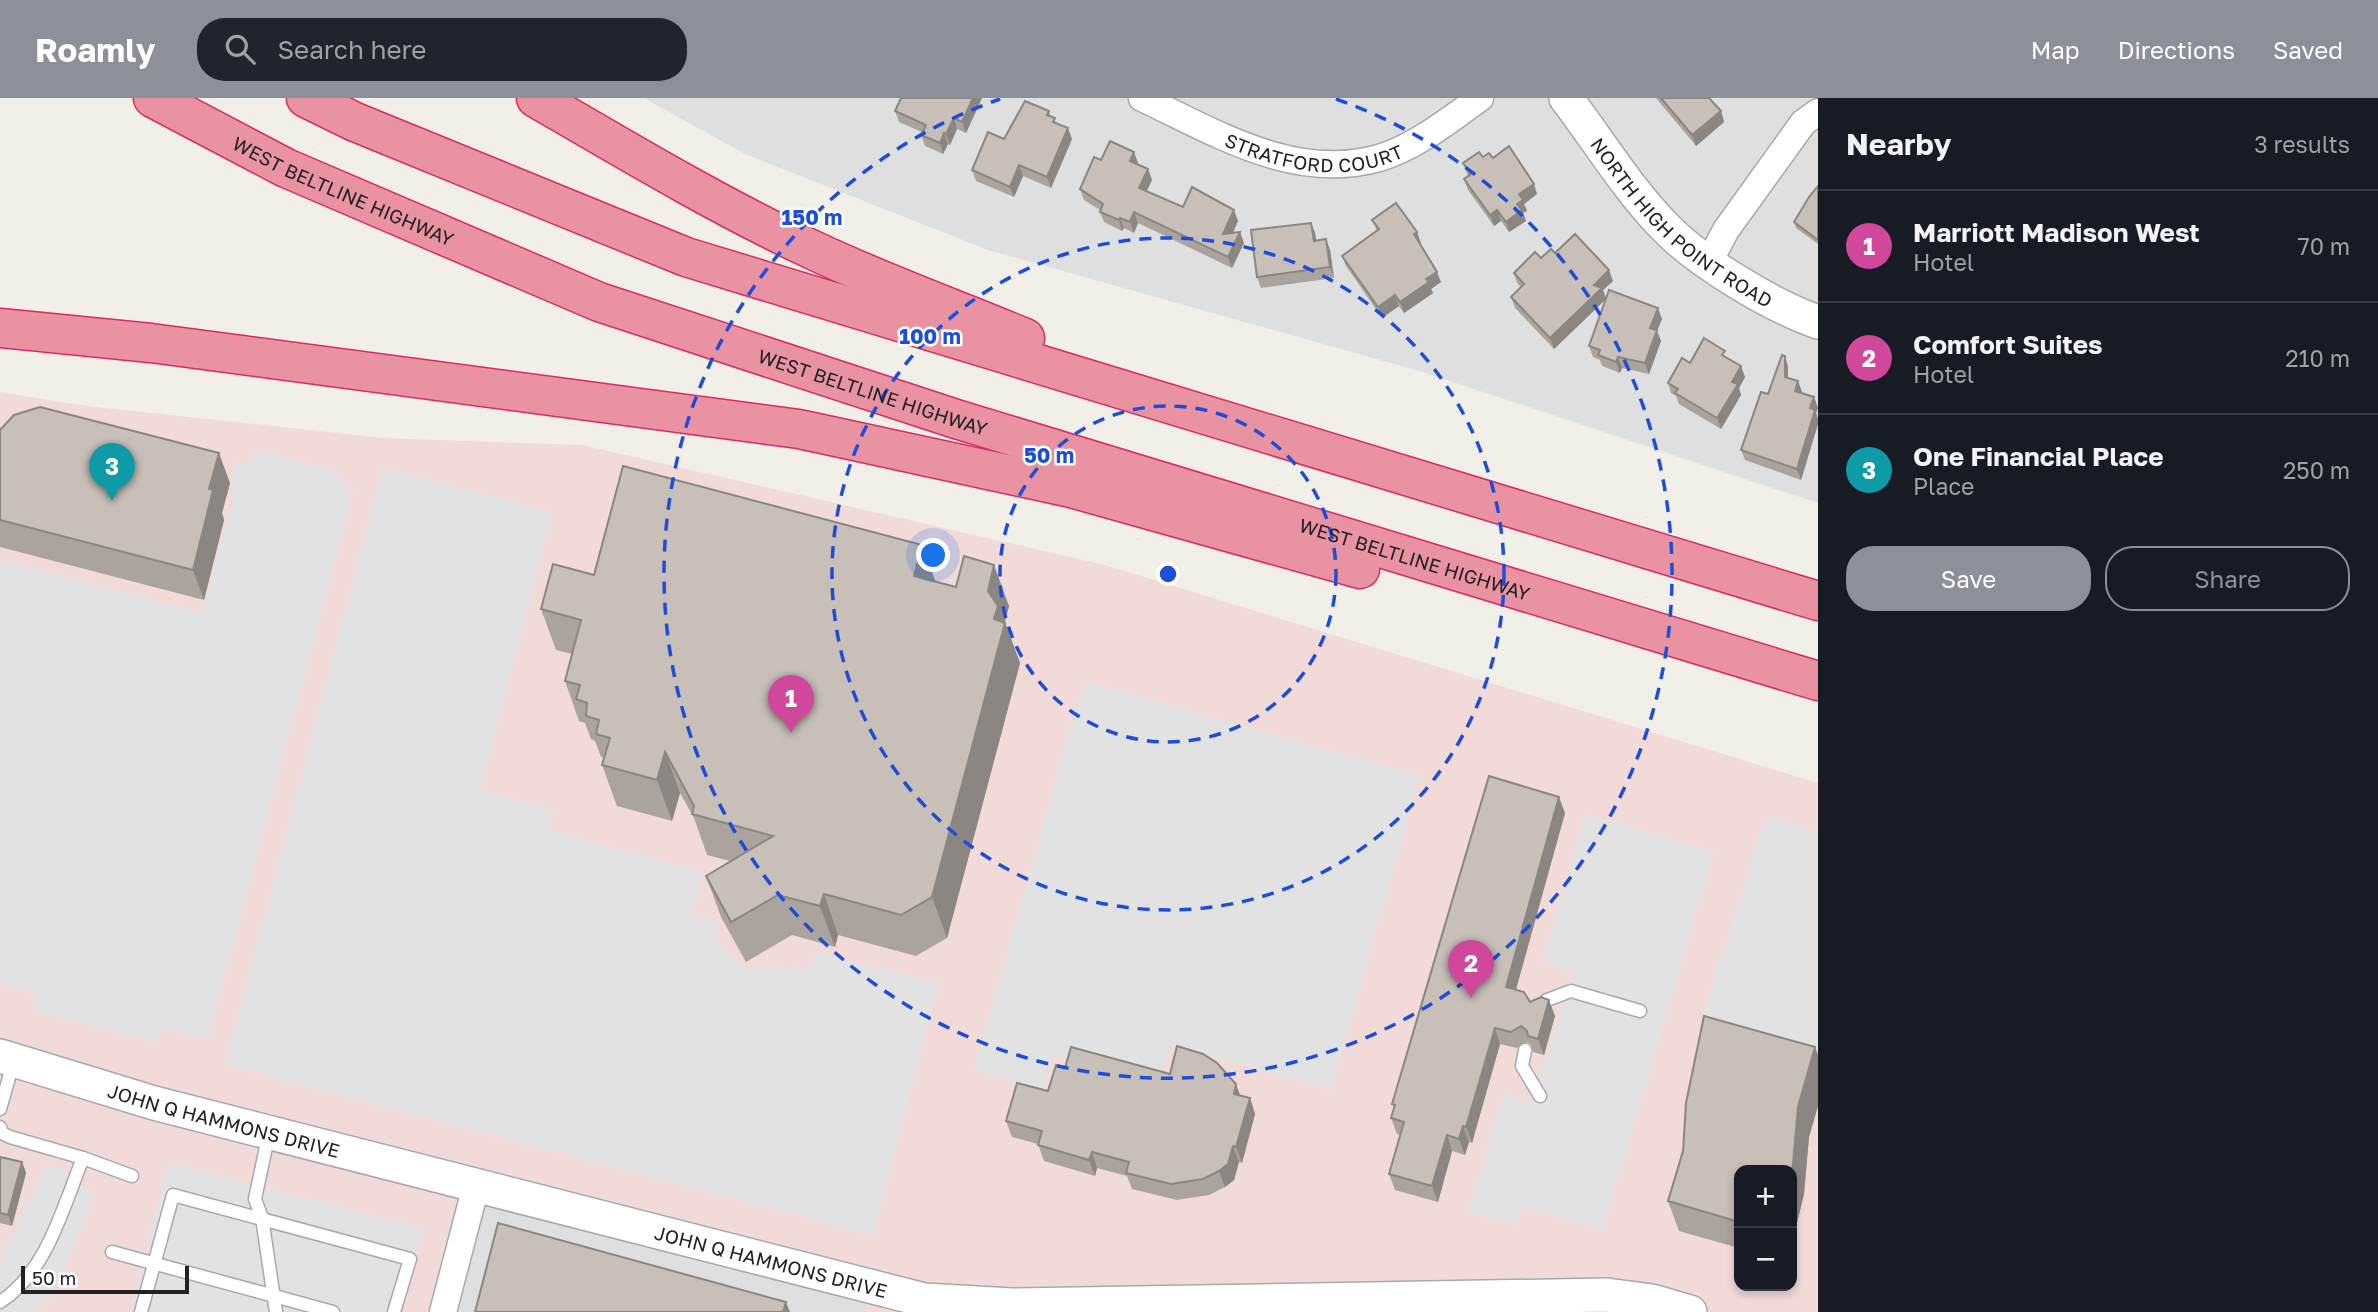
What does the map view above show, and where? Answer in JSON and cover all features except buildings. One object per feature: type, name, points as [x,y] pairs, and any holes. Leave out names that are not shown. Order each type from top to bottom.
[{"type":"highway","name":"WEST BELTLINE HIGHWAY","points":[[153,98],[286,169],[599,302],[956,419],[1818,681]]},
{"type":"highway","points":[[306,98],[355,122],[686,257],[1818,601]]},
{"type":"highway","points":[[536,98],[696,190],[817,252],[1038,342],[1251,416],[1300,445]]},
{"type":"highway","points":[[0,328],[178,346],[799,429],[1071,488],[1391,578],[1561,604]]},
{"type":"street","name":"STRATFORD COURT","points":[[1142,98],[1237,144],[1296,161],[1326,166],[1381,158],[1410,145],[1480,98]]},
{"type":"street","name":"NORTH HIGH POINT ROAD","points":[[1566,98],[1664,227],[1709,262],[1775,303],[1818,322]]},
{"type":"street","points":[[1709,262],[1726,230],[1803,123],[1818,112]]},
{"type":"street","name":"JOHN Q HAMMONS DRIVE","points":[[7,1058],[154,1103],[924,1300],[1013,1305],[1607,1295],[1652,1301],[1690,1312]]},
{"type":"street","points":[[443,1312],[476,1186]]},
{"type":"lane","points":[[1538,1010],[1547,1000],[1571,990],[1640,1011]]},
{"type":"lane","points":[[1525,1050],[1522,1066],[1540,1096]]},
{"type":"lane","points":[[0,1110],[7,1058]]},
{"type":"lane","points":[[0,1127],[2,1133],[10,1137],[132,1176]]},
{"type":"lane","points":[[269,1133],[255,1199],[262,1218],[276,1312]]},
{"type":"lane","points":[[0,1302],[28,1279],[43,1254],[82,1158]]},
{"type":"lane","points":[[141,1312],[173,1195],[410,1259],[394,1312]]},
{"type":"lane","points":[[112,1252],[333,1312]]},
{"type":"shaded area","points":[[644,98],[1818,98],[1818,503],[1423,372],[988,250],[745,154]]},
{"type":"shaded area","points":[[0,392],[87,406],[384,438],[582,445],[1105,565],[1818,783],[1818,1312],[866,1312],[873,1289],[477,1186],[443,1312],[0,1312]]},
{"type":"shaded area","points":[[253,449],[343,473],[340,486],[354,489],[208,1040],[161,1028],[157,1043],[33,1011],[37,995],[0,983],[0,560],[202,613],[235,490],[230,488],[237,462],[249,465]]},
{"type":"shaded area","points":[[383,468],[553,513],[480,790],[554,810],[549,831],[704,872],[692,915],[721,923],[717,943],[746,967],[808,968],[814,952],[939,983],[873,1236],[225,1065]]},
{"type":"shaded area","points":[[1084,681],[1420,776],[1331,1090],[1171,1045],[1160,1083],[1053,1055],[1042,1089],[974,1070]]},
{"type":"shaded area","points":[[1585,814],[1714,852],[1603,1230],[1522,1207],[1516,1226],[1469,1212],[1503,1094],[1534,1102],[1572,971],[1542,962]]},
{"type":"shaded area","points":[[1766,816],[1818,832],[1818,1061],[1700,1024]]},
{"type":"shaded area","points":[[169,1163],[424,1229],[401,1312],[130,1312]]},
{"type":"shaded area","points":[[47,1165],[64,1169],[96,1196],[51,1299],[31,1312],[0,1312],[0,1260]]},
{"type":"shaded area","points":[[476,1186],[873,1289],[866,1312],[443,1312]]},
{"type":"place","name":"One Financial Place","points":[[112,501]]},
{"type":"place","name":"Marriott Madison West","points":[[791,733]]},
{"type":"place","name":"Comfort Suites","points":[[1471,998]]}]
